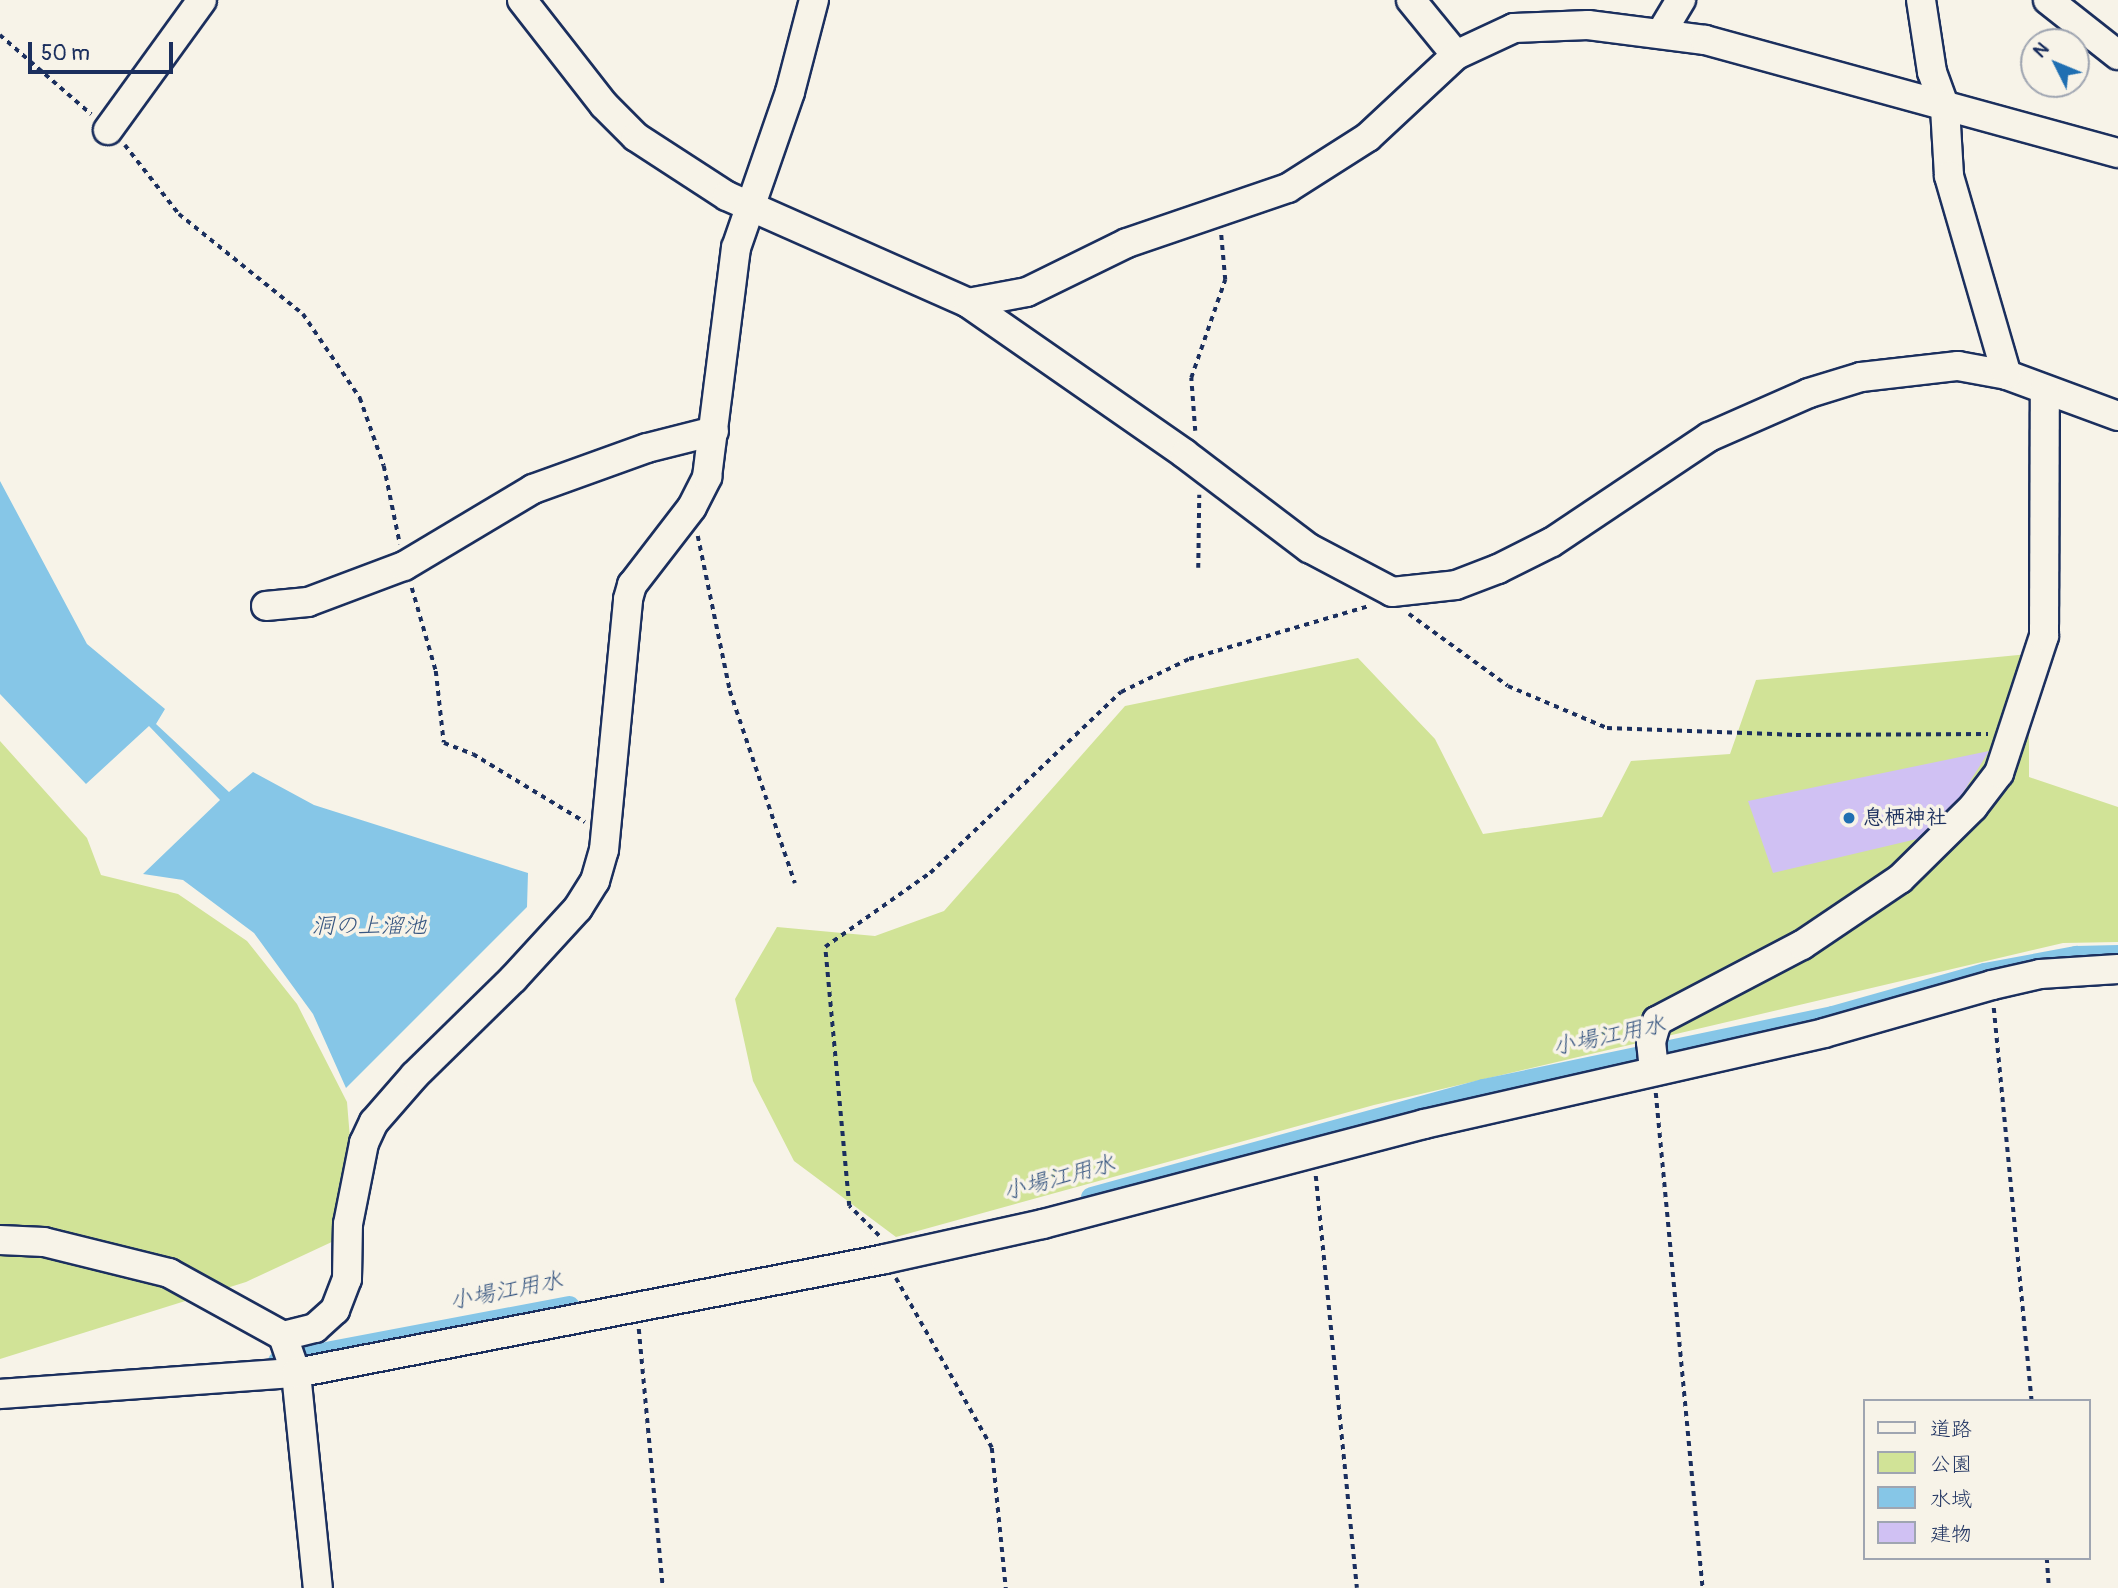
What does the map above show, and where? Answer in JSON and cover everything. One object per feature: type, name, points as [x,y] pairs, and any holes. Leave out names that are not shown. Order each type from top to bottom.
[{"type":"street","points":[[108,130],[202,0]]},
{"type":"street","points":[[522,0],[604,105],[636,138],[727,196],[968,303],[1198,463],[1309,548],[1391,596],[1456,585],[1498,569],[1552,542],[1709,437],[1809,393],[1861,377],[1922,367],[1958,366],[2007,375],[2118,416]]},
{"type":"street","points":[[318,1588],[291,1357],[314,1328],[335,1310],[347,1279],[348,1224],[364,1143],[374,1122],[578,908],[595,881],[603,833],[628,599],[636,579],[692,507],[707,477],[728,301],[749,204],[790,92],[814,0]]},
{"type":"street","points":[[1411,0],[1456,55]]},
{"type":"street","points":[[1661,33],[1681,0]]},
{"type":"street","points":[[1921,0],[1932,72],[1945,108],[1949,176],[2007,375]]},
{"type":"street","points":[[2048,0],[2118,55]]},
{"type":"street","points":[[968,303],[1027,292],[1128,243],[1288,188],[1368,137],[1456,55],[1514,28],[1550,24],[1661,33],[1866,82],[1945,108],[2118,153]]},
{"type":"street","points":[[1653,1057],[1657,1021],[1802,945],[1900,879],[1979,799],[1999,773],[2044,636],[2045,390]]},
{"type":"street","points":[[266,606],[308,602],[404,566],[534,489],[647,448],[714,431]]},
{"type":"street","points":[[0,1394],[291,1357],[637,1307],[883,1249],[1043,1224],[1653,1057],[1824,1033],[2040,974],[2118,969]]},
{"type":"street","points":[[0,1240],[44,1241],[169,1273],[291,1357]]},
{"type":"path","points":[[0,35],[130,149],[179,214],[303,314],[360,398],[384,466],[404,566],[436,671],[444,743],[473,754],[603,833]]},
{"type":"path","points":[[1198,568],[1198,463],[1191,378],[1226,280],[1219,212]]},
{"type":"path","points":[[692,507],[730,691],[795,883]]},
{"type":"path","points":[[1006,1588],[992,1448],[883,1249],[849,1206],[825,947],[930,873],[1121,692],[1189,659],[1391,596],[1508,686],[1607,728],[1796,735],[2014,734]]},
{"type":"path","points":[[1992,985],[2032,1399]]},
{"type":"path","points":[[1653,1057],[1703,1588]]},
{"type":"path","points":[[1314,1151],[1357,1588]]},
{"type":"path","points":[[637,1307],[663,1588]]},
{"type":"path","points":[[2047,1560],[2049,1588]]},
{"type":"green space","points":[[2029,654],[2029,777],[2118,807],[2118,942],[2063,943],[1374,1105],[896,1237],[794,1161],[753,1081],[735,999],[777,927],[875,936],[944,911],[1125,706],[1358,658],[1435,739],[1483,834],[1602,817],[1631,761],[1730,754],[1756,680]]},
{"type":"green space","points":[[0,741],[87,838],[101,875],[178,894],[247,941],[297,1004],[347,1102],[351,1151],[336,1240],[246,1282],[0,1359]]},
{"type":"water","name":"洞の上溜池","points":[[0,481],[87,644],[165,709],[156,724],[229,792],[253,772],[314,805],[528,873],[527,907],[346,1088],[313,1014],[254,933],[183,880],[143,874],[220,800],[149,726],[86,784],[0,694]]},
{"type":"building","name":"息栖神社","points":[[1989,751],[1961,796],[1917,839],[1773,873],[1748,801]]},
{"type":"waterway","name":"小場江用水","points":[[1091,1197],[1483,1089],[1832,1016],[1984,973],[2076,956],[2118,955]]},
{"type":"waterway","name":"小場江用水","points":[[278,1361],[569,1306]]},
{"type":"place","name":"息栖神社","points":[[1849,818]]}]
